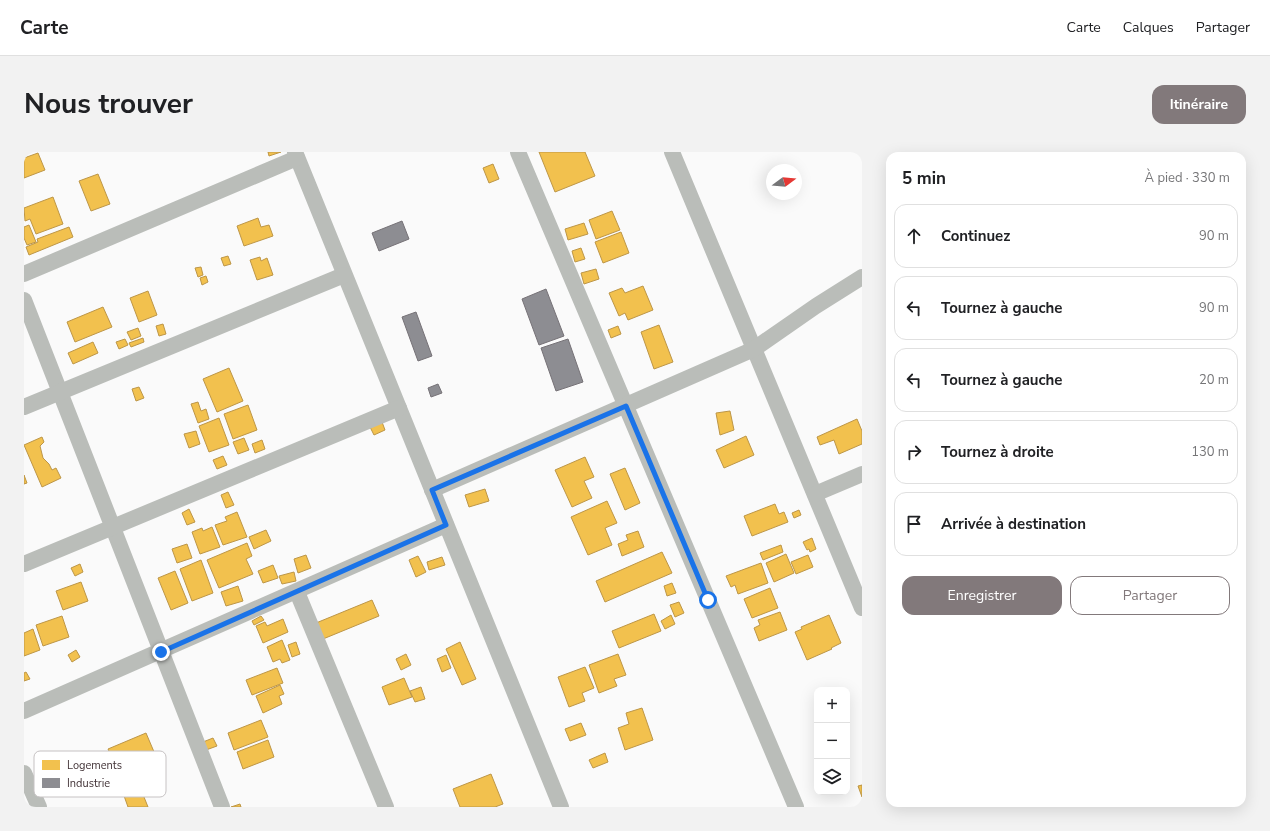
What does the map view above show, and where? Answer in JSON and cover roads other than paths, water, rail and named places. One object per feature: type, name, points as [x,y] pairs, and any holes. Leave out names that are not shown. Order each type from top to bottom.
[{"type":"street","points":[[518,152],[796,807]]},
{"type":"street","points":[[672,152],[862,608]]},
{"type":"street","points":[[24,274],[296,155],[561,807]]},
{"type":"street","points":[[24,407],[344,275]]},
{"type":"street","points":[[432,490],[754,349],[816,306],[862,277]]},
{"type":"street","points":[[24,300],[222,807]]},
{"type":"street","points":[[24,564],[398,408]]},
{"type":"street","points":[[814,494],[862,474]]},
{"type":"street","points":[[24,711],[161,652],[446,525]]},
{"type":"street","points":[[297,592],[386,807]]},
{"type":"street","points":[[24,773],[34,796]]},
{"type":"street","points":[[35,797],[39,807]]}]
